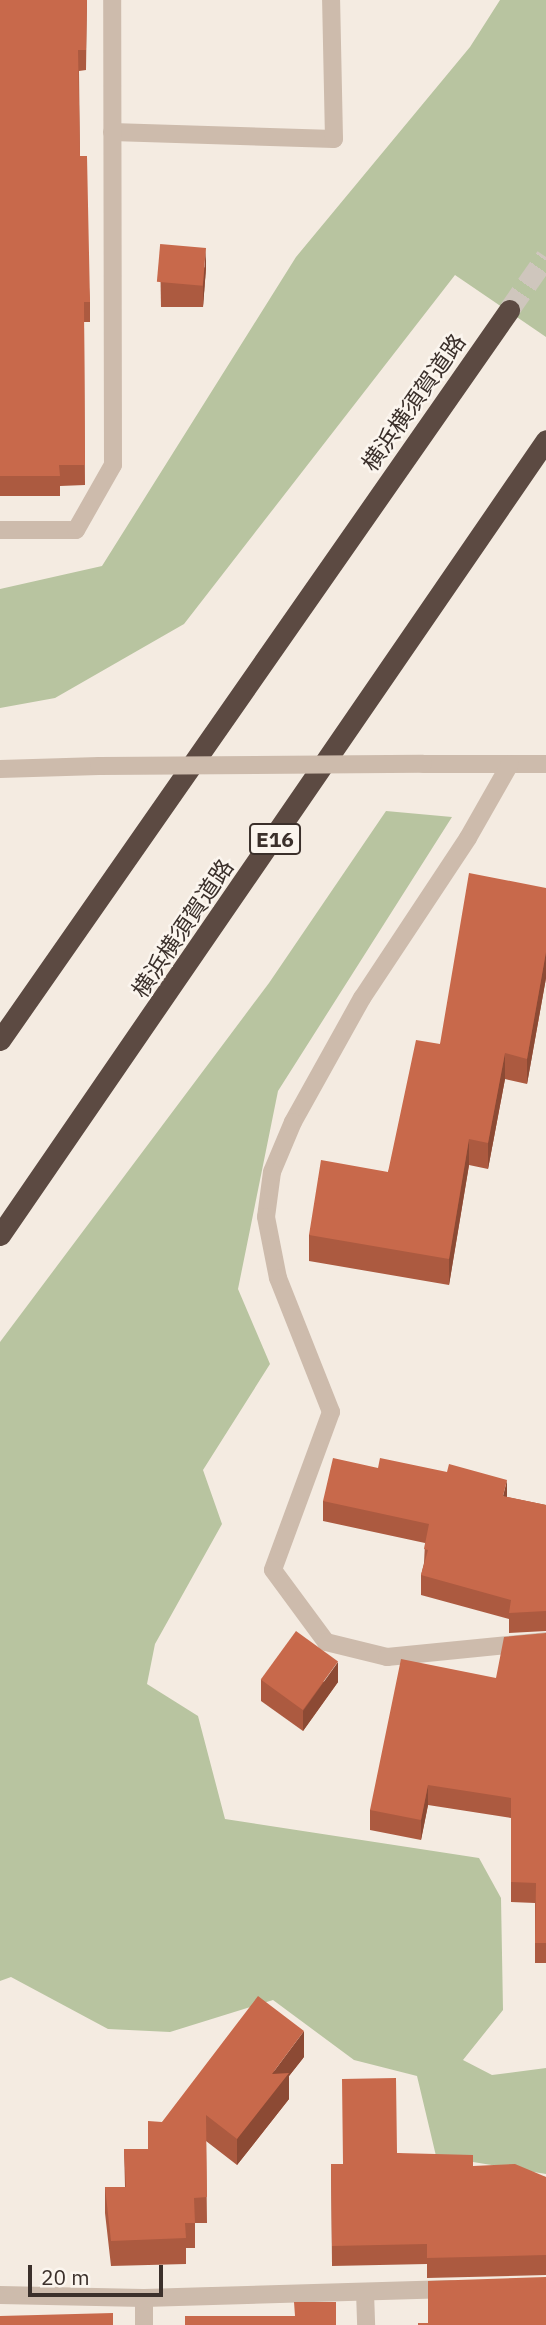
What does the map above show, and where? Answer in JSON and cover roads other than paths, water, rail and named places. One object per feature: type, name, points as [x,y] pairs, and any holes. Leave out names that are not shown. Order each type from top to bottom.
[{"type":"highway","name":"横浜横須賀道路","points":[[0,1040],[509,310]]},
{"type":"highway","name":"横浜横須賀道路","points":[[0,1236],[546,440]]},
{"type":"street","points":[[0,530],[76,530],[113,465],[112,0]]},
{"type":"street","points":[[112,132],[334,139],[331,0]]},
{"type":"street","points":[[510,764],[468,838],[362,998],[293,1122],[272,1172],[266,1217],[278,1278],[331,1412],[273,1570],[326,1642],[387,1657],[546,1641]]},
{"type":"street","points":[[0,769],[546,764]]},
{"type":"street","points":[[0,2295],[144,2298],[477,2289]]},
{"type":"street","points":[[365,2292],[366,2325]]},
{"type":"street","points":[[144,2298],[144,2325]]},
{"type":"tunnel","points":[[509,310],[546,257]]}]
